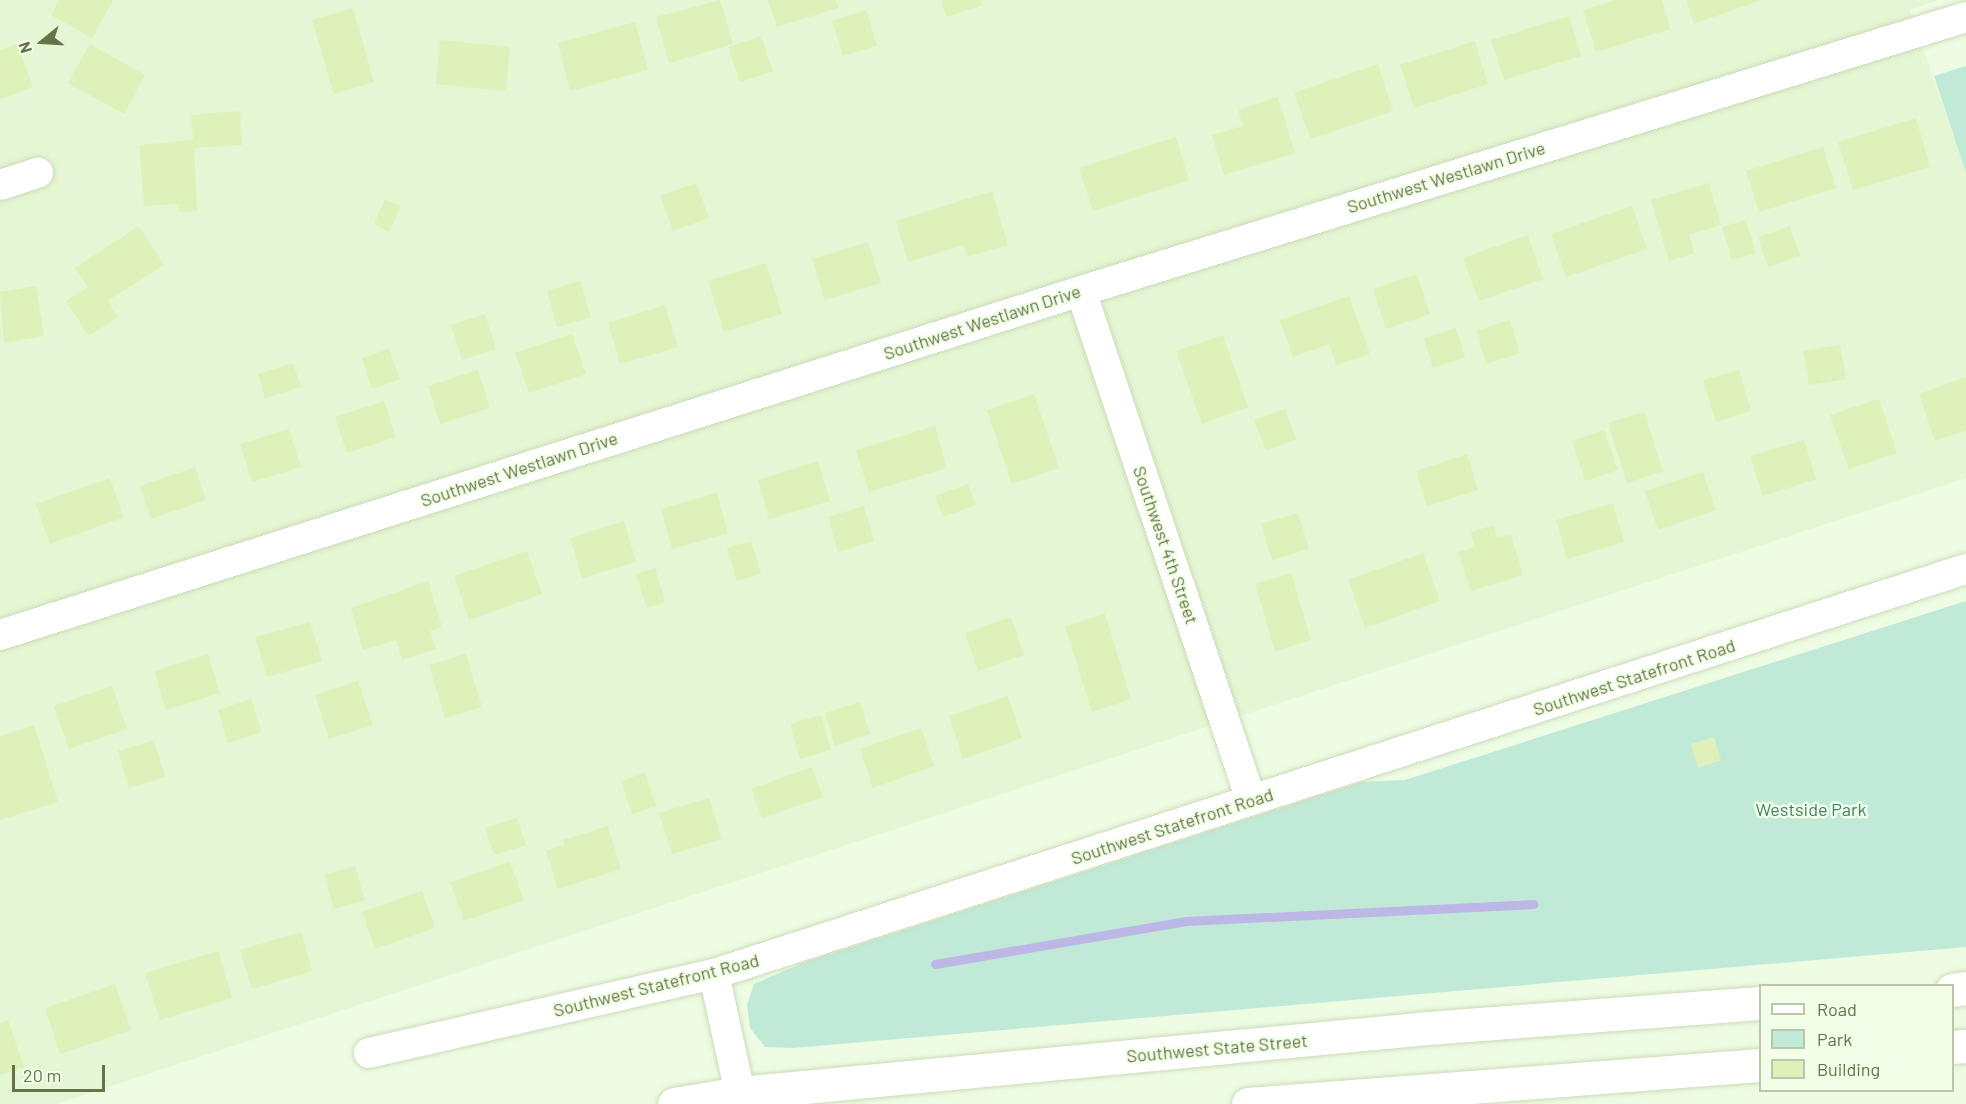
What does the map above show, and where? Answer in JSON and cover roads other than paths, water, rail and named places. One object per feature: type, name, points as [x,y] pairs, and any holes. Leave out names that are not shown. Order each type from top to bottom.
[{"type":"main road","name":"Southwest State Street","points":[[674,1104],[1427,1028],[1759,1003]]},
{"type":"main road","points":[[1248,1104],[1759,1065]]},
{"type":"street","name":"Southwest Westlawn Drive","points":[[0,634],[1081,291],[1966,17]]},
{"type":"street","points":[[0,185],[38,173]]},
{"type":"street","name":"Southwest 4th Street","points":[[1081,291],[1251,800]]},
{"type":"street","name":"Southwest Statefront Road","points":[[369,1053],[714,974],[1966,569]]},
{"type":"street","points":[[714,974],[740,1099]]},
{"type":"waterway","points":[[935,964],[1186,921],[1534,904]]},
{"type":"park label","name":"Westside Park","points":[[1811,809]]}]
